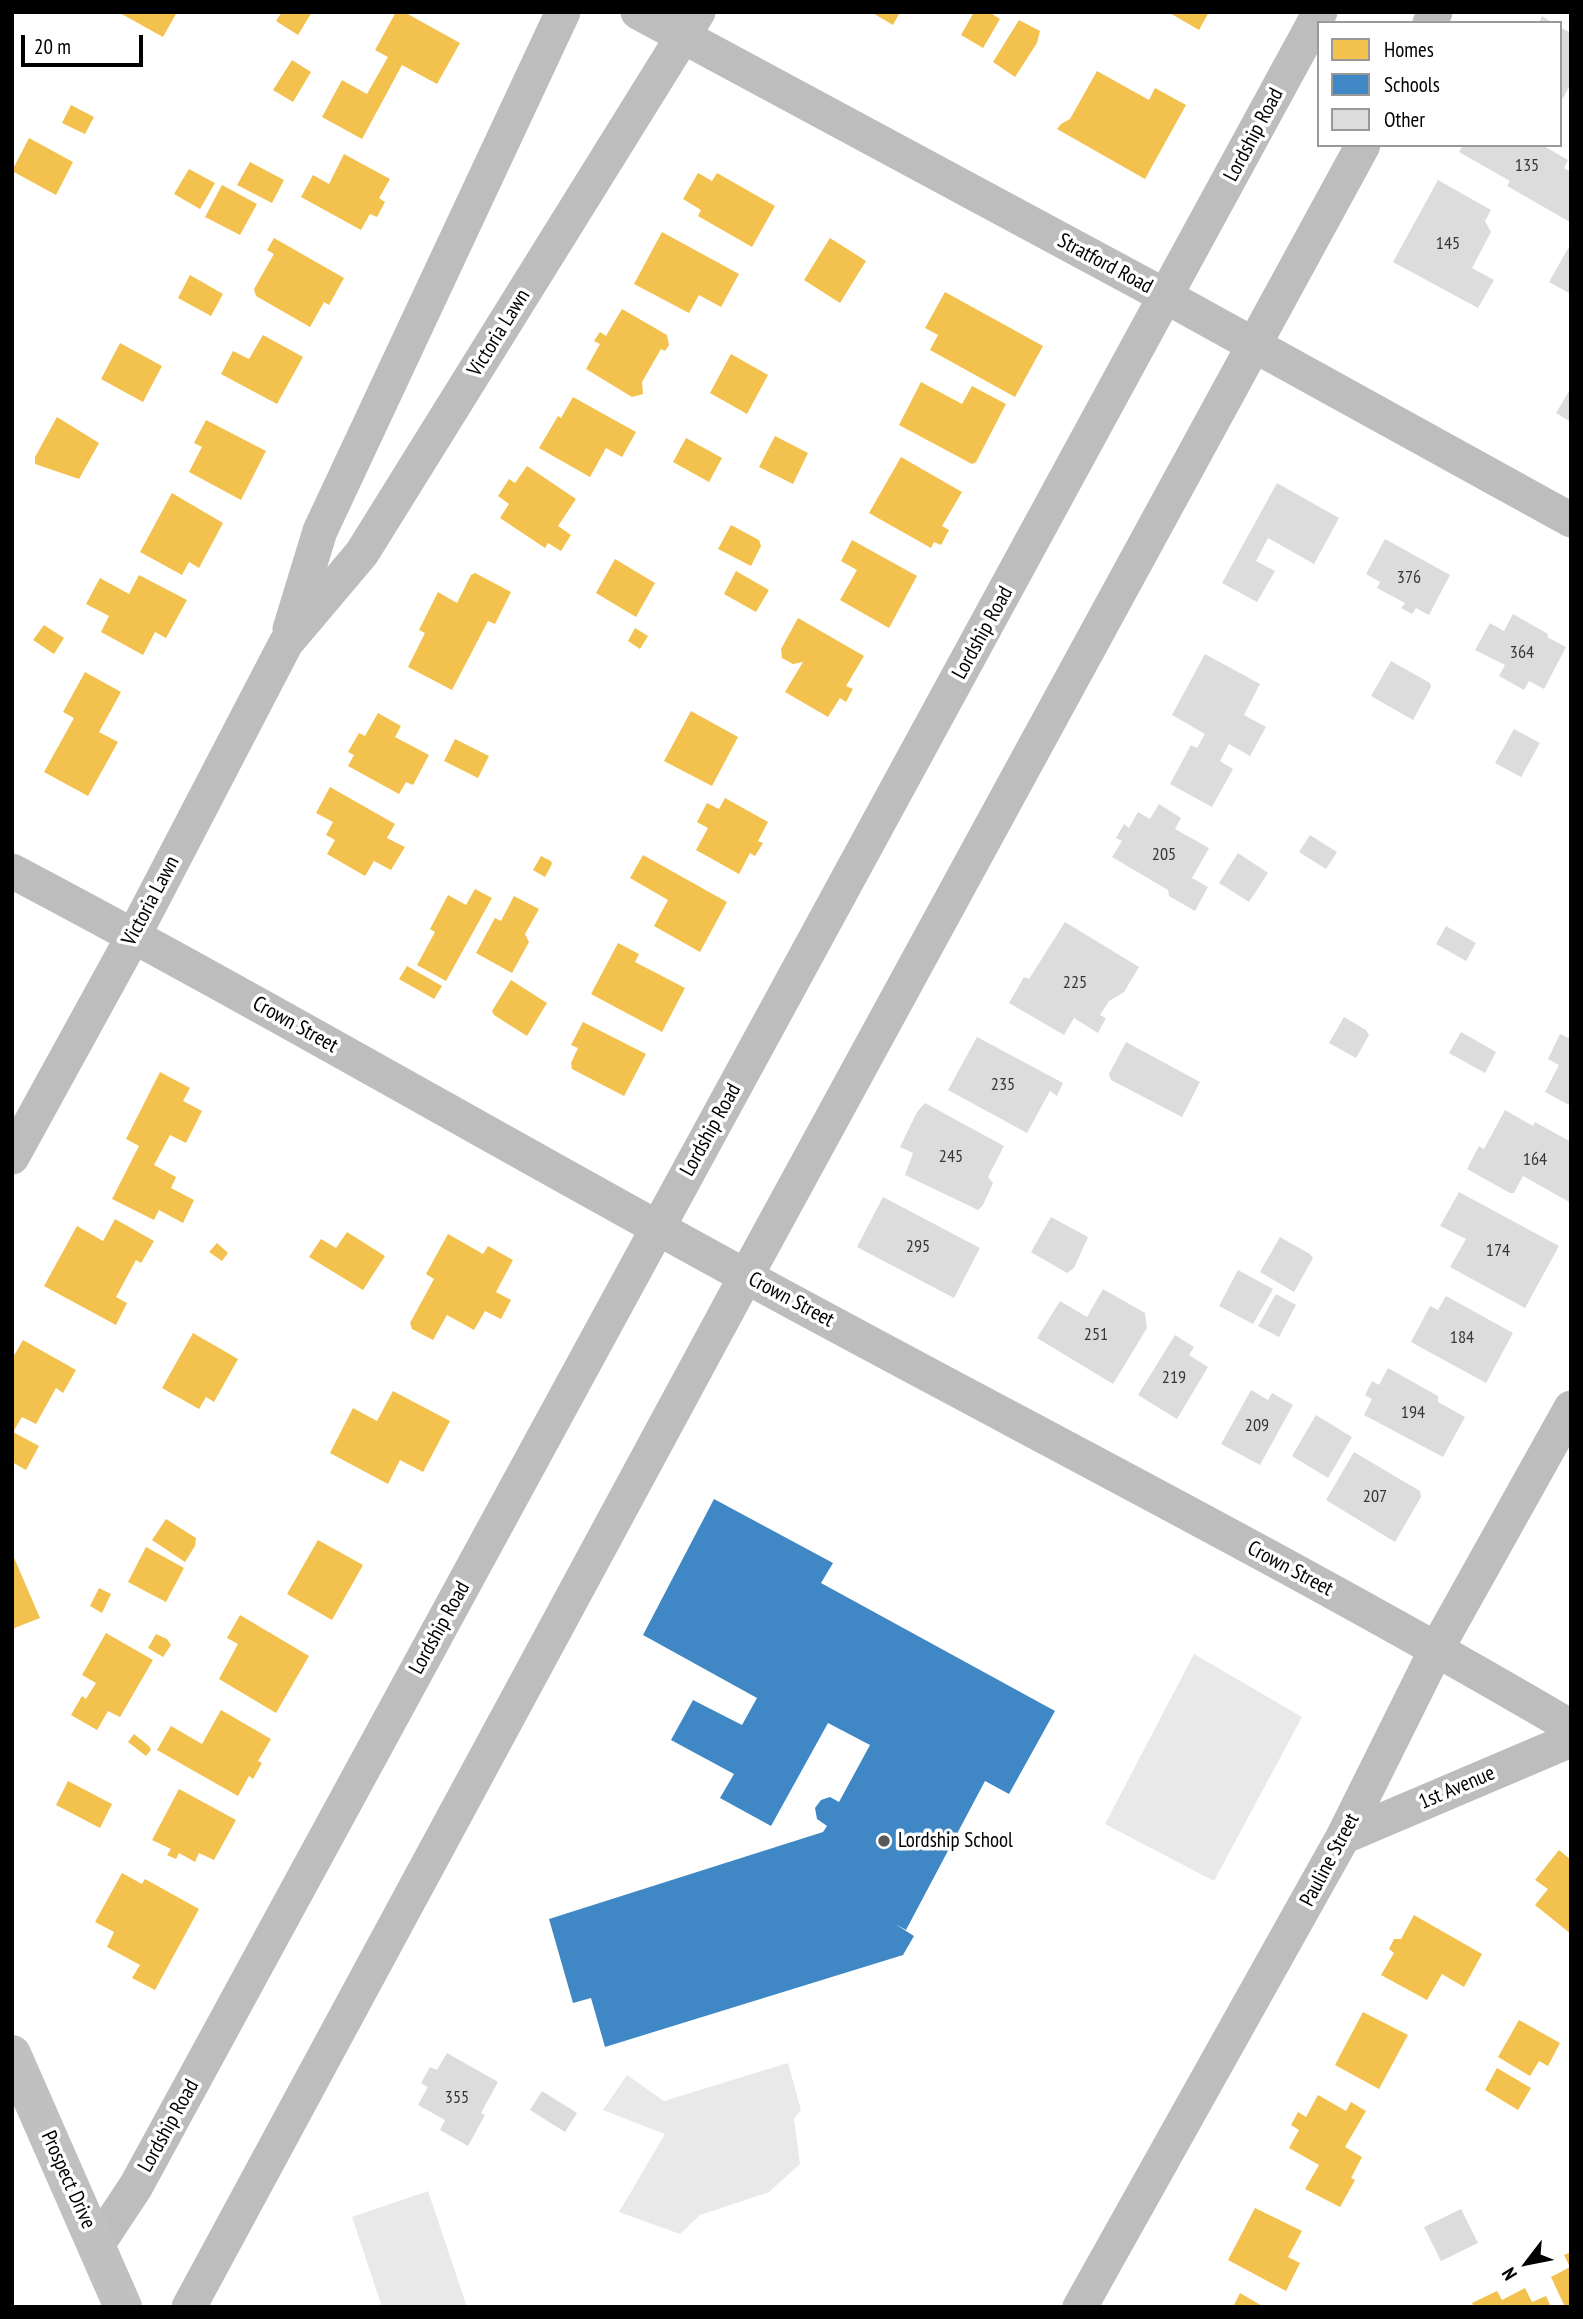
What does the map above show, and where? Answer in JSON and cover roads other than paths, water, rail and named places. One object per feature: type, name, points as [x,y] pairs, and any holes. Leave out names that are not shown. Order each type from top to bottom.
[{"type":"main road","name":"Prospect Drive","points":[[12,2054],[124,2307]]},
{"type":"street","name":"Victoria Lawn","points":[[12,1157],[134,935],[286,643],[320,531],[563,12]]},
{"type":"street","name":"Stratford Road","points":[[638,12],[690,24],[1255,347],[1571,520]]},
{"type":"street","name":"Lordship Road","points":[[97,2245],[143,2174],[1320,12]]},
{"type":"street","name":"Victoria Lawn","points":[[286,643],[362,553],[690,24]]},
{"type":"street","points":[[189,2307],[746,1276],[1362,147]]},
{"type":"street","name":"Crown Street","points":[[12,871],[134,935],[746,1276],[1437,1648],[1571,1727]]},
{"type":"street","name":"Pauline Street","points":[[1080,2307],[1343,1837],[1437,1648],[1571,1408]]},
{"type":"street","name":"1st Avenue","points":[[1343,1837],[1571,1740]]},
{"type":"place","name":"Lordship School","points":[[884,1841]]}]
